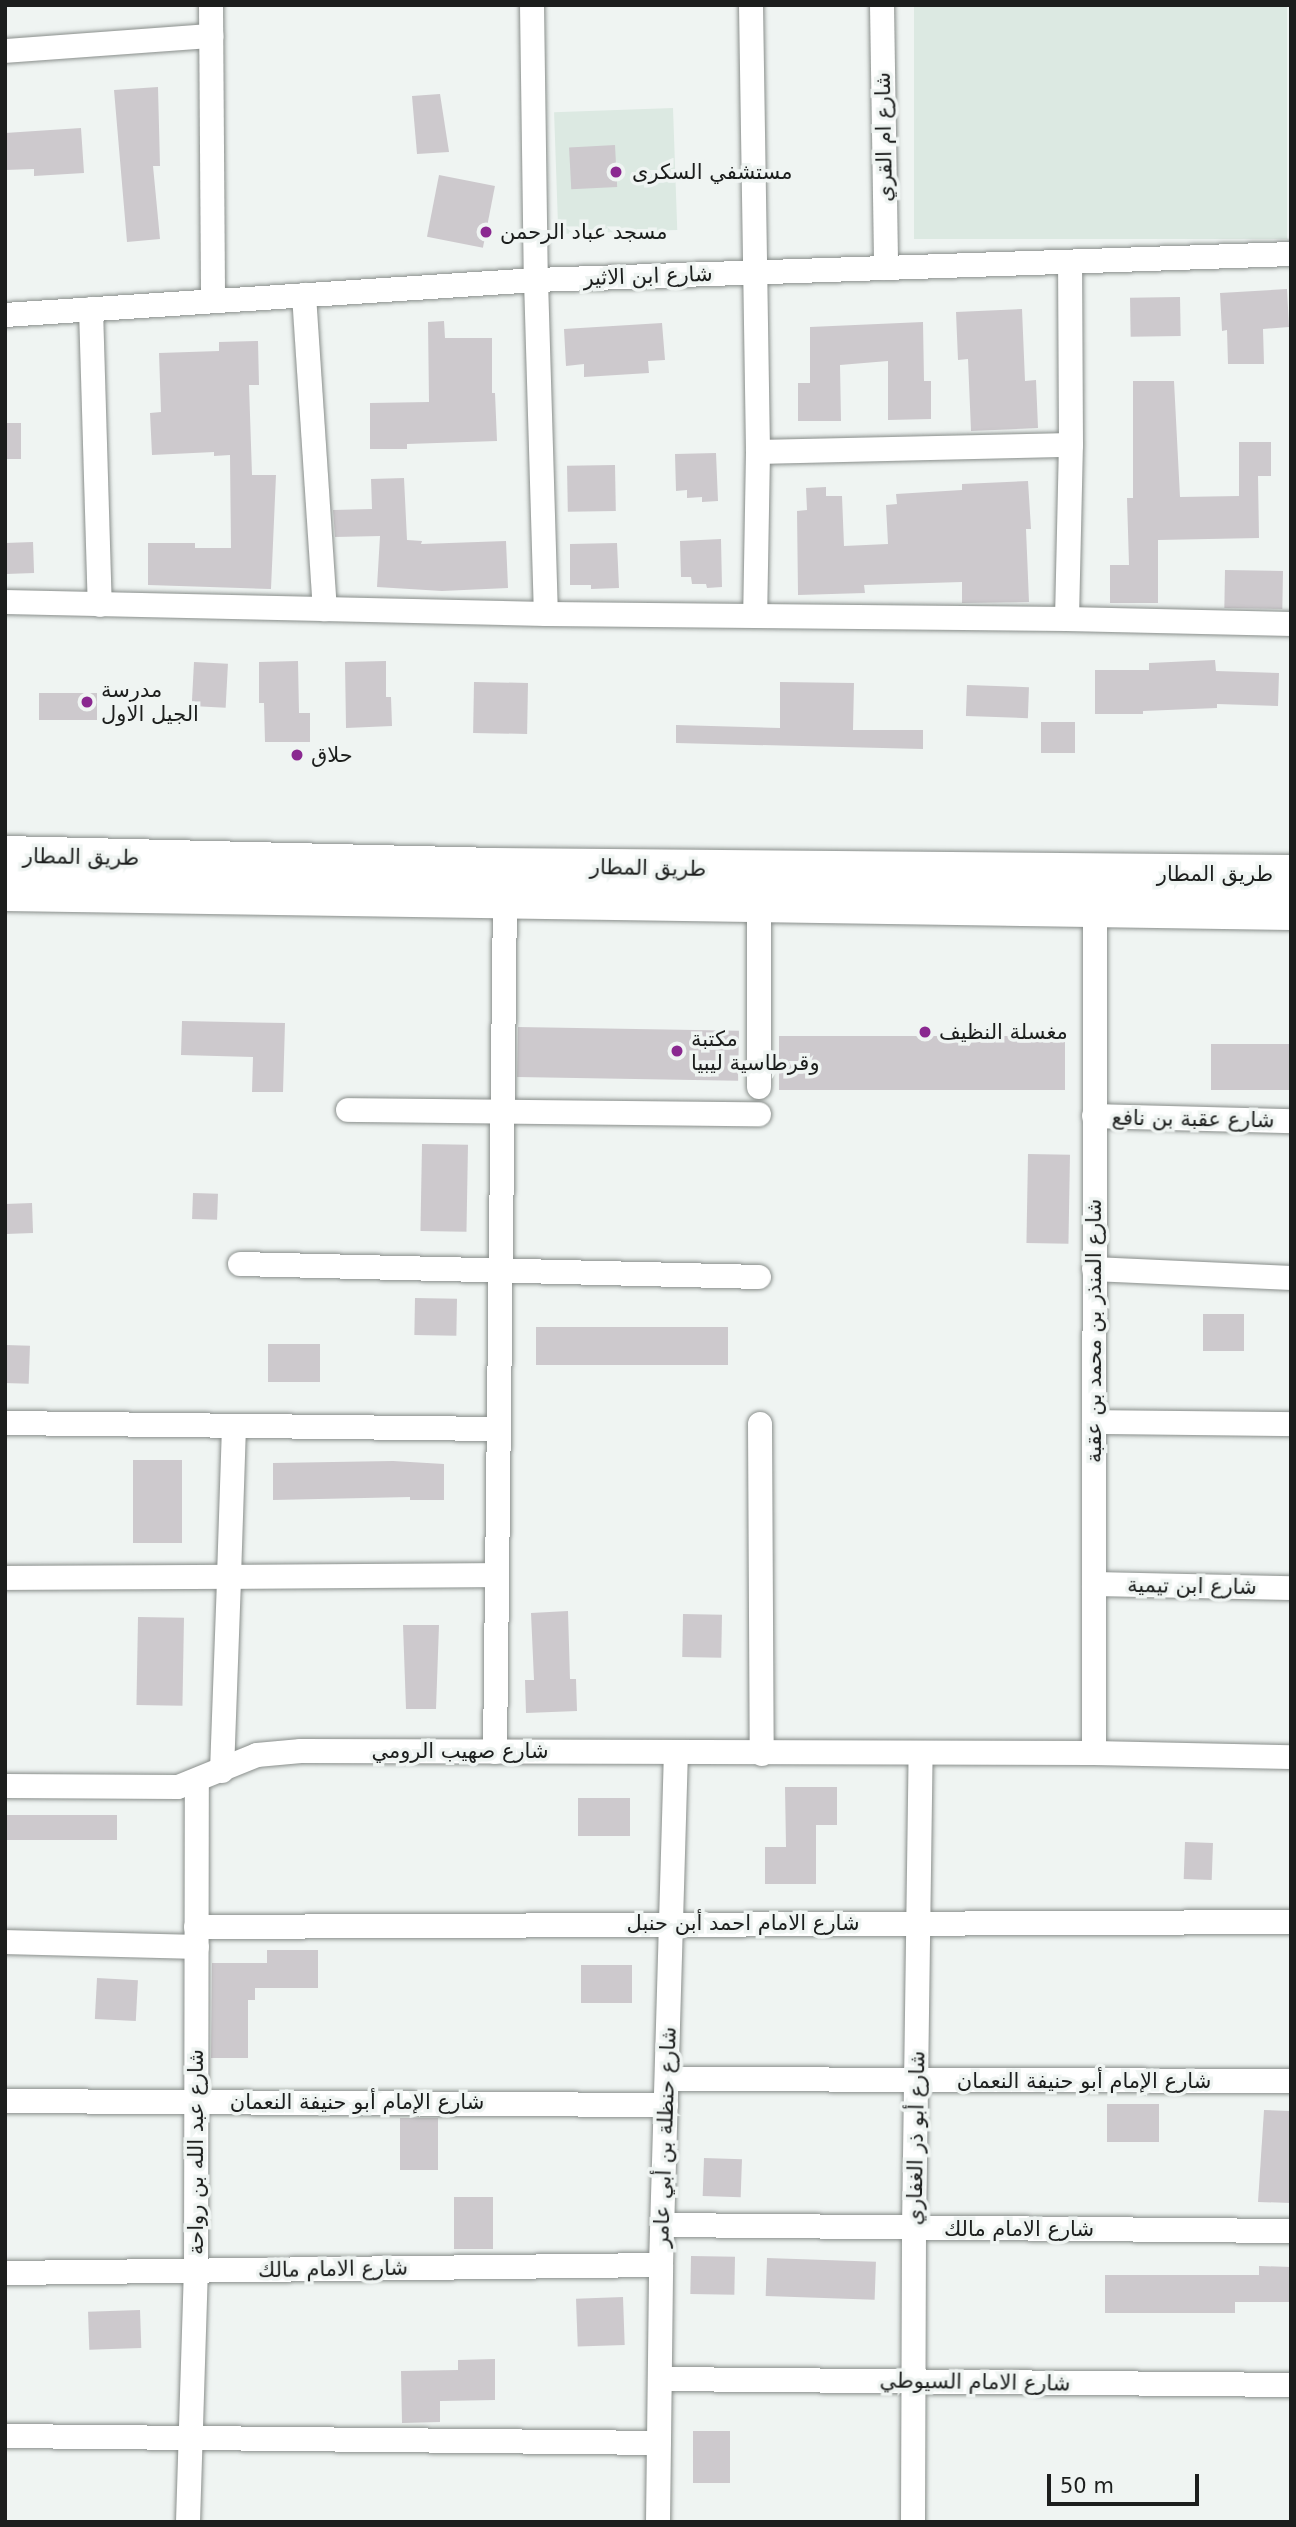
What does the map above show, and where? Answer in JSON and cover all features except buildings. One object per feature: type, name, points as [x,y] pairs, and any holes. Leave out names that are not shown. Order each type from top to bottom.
[{"type":"highway","name":"طريق المطار","points":[[5,855],[483,867],[1291,874]]},
{"type":"highway","name":"طريق المطار","points":[[5,892],[1291,911]]},
{"type":"street","points":[[211,5],[213,301]]},
{"type":"street","points":[[532,5],[536,280],[546,614]]},
{"type":"street","points":[[751,5],[758,452],[755,616]]},
{"type":"street","name":"شارع ام القري","points":[[882,5],[886,268]]},
{"type":"street","points":[[5,51],[211,36]]},
{"type":"street","name":"شارع ابن الاثير","points":[[5,315],[536,280],[1291,254]]},
{"type":"street","points":[[1067,619],[1071,445],[1070,262]]},
{"type":"street","points":[[304,295],[325,608]]},
{"type":"street","points":[[91,309],[100,605]]},
{"type":"street","points":[[758,452],[1071,445]]},
{"type":"street","points":[[5,602],[546,614],[1067,619],[1291,625]]},
{"type":"street","points":[[495,1752],[505,900]]},
{"type":"street","points":[[759,903],[759,1087]]},
{"type":"street","name":"شارع المنذر بن محمد بن عقبة","points":[[1094,1754],[1095,908]]},
{"type":"street","points":[[348,1110],[759,1114]]},
{"type":"street","name":"شارع عقبة بن نافع","points":[[1094,1116],[1291,1121]]},
{"type":"street","points":[[240,1264],[759,1277]]},
{"type":"street","points":[[1094,1269],[1291,1278]]},
{"type":"street","points":[[1094,1422],[1291,1424]]},
{"type":"street","points":[[5,1423],[499,1429]]},
{"type":"street","points":[[760,1423],[762,1754]]},
{"type":"street","points":[[222,1770],[234,1426]]},
{"type":"street","points":[[5,1578],[497,1575]]},
{"type":"street","name":"شارع ابن تيمية","points":[[1094,1584],[1291,1588]]},
{"type":"street","name":"شارع صهيب الرومي","points":[[5,1786],[178,1787],[197,1782],[257,1755],[301,1751],[1094,1754]]},
{"type":"street","name":"شارع حنظلة بن أبي عامر","points":[[658,2522],[661,2265],[676,1752]]},
{"type":"street","name":"شارع أبو ذر الغفاري","points":[[914,2522],[914,2228],[921,1754]]},
{"type":"street","points":[[1094,1754],[1291,1757]]},
{"type":"street","name":"شارع عبد الله بن رواحة","points":[[188,2522],[196,2271],[197,1782]]},
{"type":"street","name":"شارع الامام احمد أبن حنبل","points":[[5,1942],[671,1923],[1291,1922]]},
{"type":"street","name":"شارع الإمام أبو حنيفة النعمان","points":[[667,2079],[1291,2081]]},
{"type":"street","name":"شارع الإمام أبو حنيفة النعمان","points":[[5,2101],[666,2105]]},
{"type":"street","name":"شارع الامام مالك","points":[[663,2225],[1291,2231]]},
{"type":"street","name":"شارع الامام مالك","points":[[5,2273],[661,2265]]},
{"type":"street","name":"شارع الامام السيوطي","points":[[660,2379],[1291,2385]]},
{"type":"street","points":[[5,2436],[659,2443]]},
{"type":"shaded area","points":[[914,5],[1287,5],[1287,239],[914,239]]},
{"type":"shaded area","name":"مستشفي السكرى","points":[[673,108],[677,230],[558,234],[554,112]]},
{"type":"place","name":"مستشفي السكرى","points":[[616,172]]},
{"type":"place","name":"مسجد عباد الرحمن","points":[[486,232]]},
{"type":"place","name":"مدرسة الجيل الاول","points":[[87,702]]},
{"type":"place","name":"حلاق","points":[[297,755]]},
{"type":"place","name":"مغسلة النظيف","points":[[925,1032]]},
{"type":"place","name":"مكتبة وقرطاسية ليبيا","points":[[677,1051]]}]
